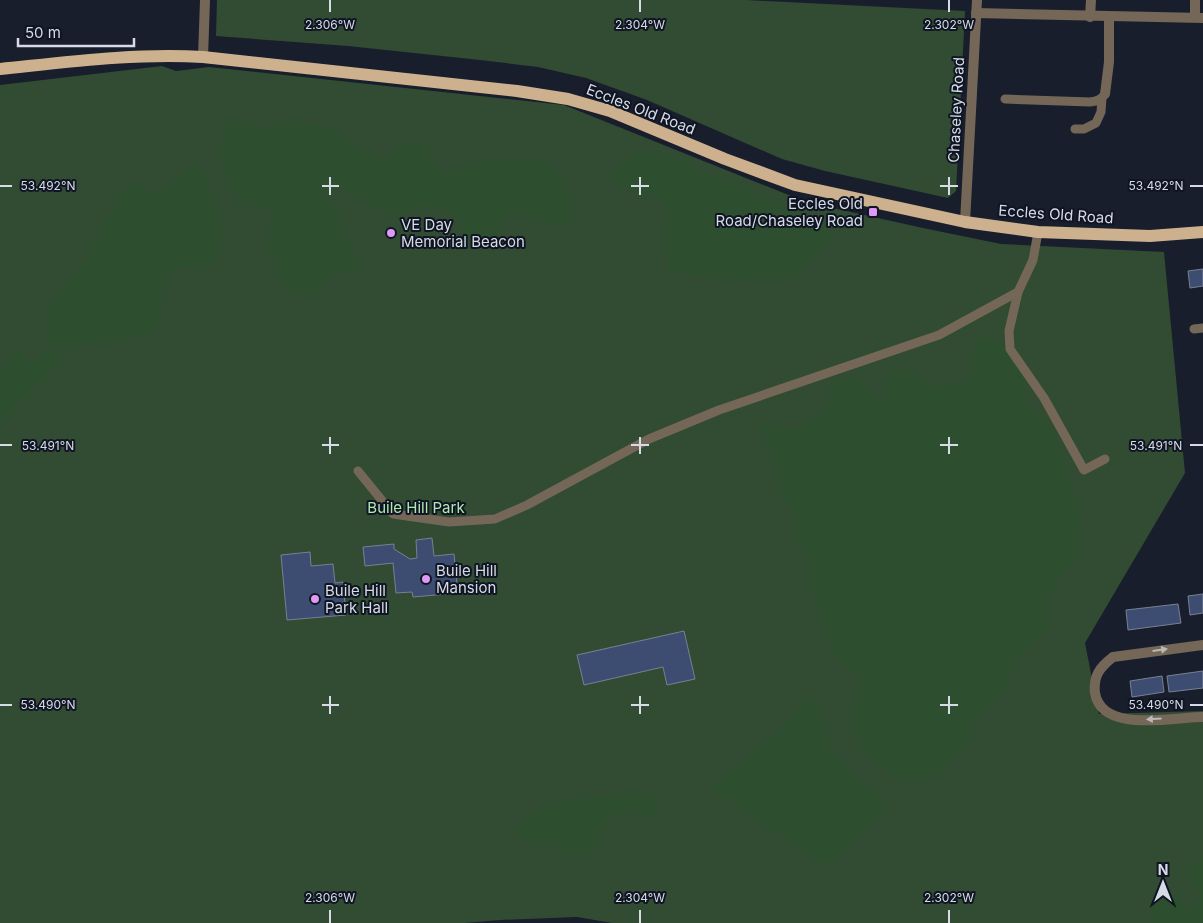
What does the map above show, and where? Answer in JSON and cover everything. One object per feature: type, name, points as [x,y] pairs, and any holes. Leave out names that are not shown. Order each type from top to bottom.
[{"type":"main road","name":"Eccles Old Road","points":[[0,69],[133,56],[172,55],[517,91],[568,99],[610,111],[795,185],[965,222],[1038,232],[1150,236],[1203,232]]},
{"type":"street","points":[[203,57],[205,0]]},
{"type":"street","name":"Chaseley Road","points":[[965,222],[977,0]]},
{"type":"street","points":[[1090,17],[1091,0]]},
{"type":"street","points":[[976,13],[1090,17],[1199,17],[1195,0]]},
{"type":"street","points":[[1104,96],[1109,62],[1109,16]]},
{"type":"street","points":[[1203,645],[1113,657],[1101,666],[1094,683],[1099,705],[1119,718],[1144,720],[1203,717]]},
{"type":"lane","points":[[1005,99],[1097,102],[1104,96]]},
{"type":"lane","points":[[1075,129],[1084,129],[1096,123],[1101,112],[1104,96]]},
{"type":"lane","points":[[1038,232],[1033,260],[1018,292],[1009,330],[1010,349],[1044,398],[1084,470],[1105,459]]},
{"type":"lane","points":[[358,471],[393,514],[449,522],[495,519],[527,505],[649,439],[718,410],[939,335],[1018,292]]},
{"type":"green space","points":[[217,0],[746,0],[965,11],[956,191],[948,198],[825,171],[782,159],[647,100],[586,78],[538,67],[348,46],[216,36]]},
{"type":"green space","name":"Buile Hill Park","points":[[162,66],[176,71],[209,67],[564,105],[806,202],[1001,244],[1164,252],[1185,473],[1085,643],[1099,714],[1203,711],[1203,923],[612,923],[577,917],[464,923],[0,923],[0,85]]},
{"type":"green space","points":[[226,120],[257,128],[293,122],[322,125],[352,144],[385,161],[399,144],[425,143],[440,172],[488,159],[536,160],[552,164],[568,193],[572,212],[563,229],[528,215],[507,212],[498,233],[468,247],[461,220],[431,203],[391,219],[364,198],[337,187],[321,196],[338,215],[350,245],[361,265],[326,279],[321,296],[294,292],[280,280],[278,257],[266,251],[273,220],[266,207],[238,200],[219,160]]},
{"type":"green space","points":[[648,152],[682,160],[698,171],[738,183],[760,196],[783,205],[796,219],[819,216],[831,234],[828,246],[815,253],[797,275],[736,281],[714,274],[691,276],[669,271],[665,241],[670,217],[663,199],[611,184],[615,171],[633,155]]},
{"type":"green space","points":[[196,164],[211,191],[221,229],[222,239],[212,263],[203,270],[188,267],[170,270],[163,284],[161,320],[148,334],[58,349],[47,345],[49,325],[47,312],[60,294],[62,285],[73,277],[88,255],[103,225],[112,214],[121,194],[132,184],[143,183],[152,195]]},
{"type":"green space","points":[[978,336],[1001,342],[1025,376],[1027,405],[1044,415],[1064,461],[1080,513],[1078,559],[1067,568],[1044,600],[1049,626],[1013,661],[1004,690],[977,716],[965,744],[944,771],[905,783],[866,752],[851,723],[864,677],[845,666],[825,637],[807,575],[811,560],[796,535],[798,516],[785,501],[775,461],[759,424],[797,429],[826,411],[832,382],[850,377],[860,382],[881,401],[889,372],[909,370],[933,387],[968,380]]},
{"type":"green space","points":[[17,350],[25,350],[25,362],[38,359],[46,351],[63,360],[0,424],[0,373]]},
{"type":"green space","points":[[812,698],[822,716],[830,748],[860,781],[887,799],[876,818],[868,827],[851,844],[824,865],[711,787],[781,731],[804,704]]},
{"type":"green space","points":[[635,793],[654,797],[655,814],[648,815],[627,811],[610,816],[597,839],[594,851],[588,851],[575,856],[563,855],[554,842],[531,841],[522,837],[512,828],[545,806],[563,800],[601,796],[615,798]]},
{"type":"green space","points":[[1203,861],[1203,923],[1154,923],[1148,914],[1163,891],[1177,896],[1191,910],[1201,892],[1189,879],[1190,867]]},
{"type":"building","points":[[1203,269],[1203,286],[1190,288],[1188,271]]},
{"type":"building","name":"Buile Hill Mansion","points":[[432,538],[434,556],[454,554],[458,593],[413,597],[412,592],[396,593],[393,563],[365,566],[363,547],[394,544],[394,549],[410,559],[417,558],[416,540]]},
{"type":"building","name":"Buile Hill Park Hall","points":[[310,552],[311,566],[333,564],[335,583],[343,582],[346,615],[287,620],[281,555]]},
{"type":"building","points":[[1203,594],[1203,613],[1190,615],[1188,596]]},
{"type":"building","points":[[1178,604],[1181,623],[1128,630],[1126,610]]},
{"type":"building","points":[[684,631],[695,679],[667,685],[663,667],[584,685],[577,655]]},
{"type":"building","points":[[1203,671],[1203,688],[1169,692],[1167,676]]},
{"type":"building","points":[[1162,676],[1164,692],[1132,697],[1130,681]]},
{"type":"place","name":"Eccles Old Road/Chaseley Road","points":[[873,212]]},
{"type":"place","name":"VE Day Memorial Beacon","points":[[391,233]]},
{"type":"place","name":"Buile Hill Mansion","points":[[426,579]]},
{"type":"place","name":"Buile Hill Park Hall","points":[[315,599]]}]
